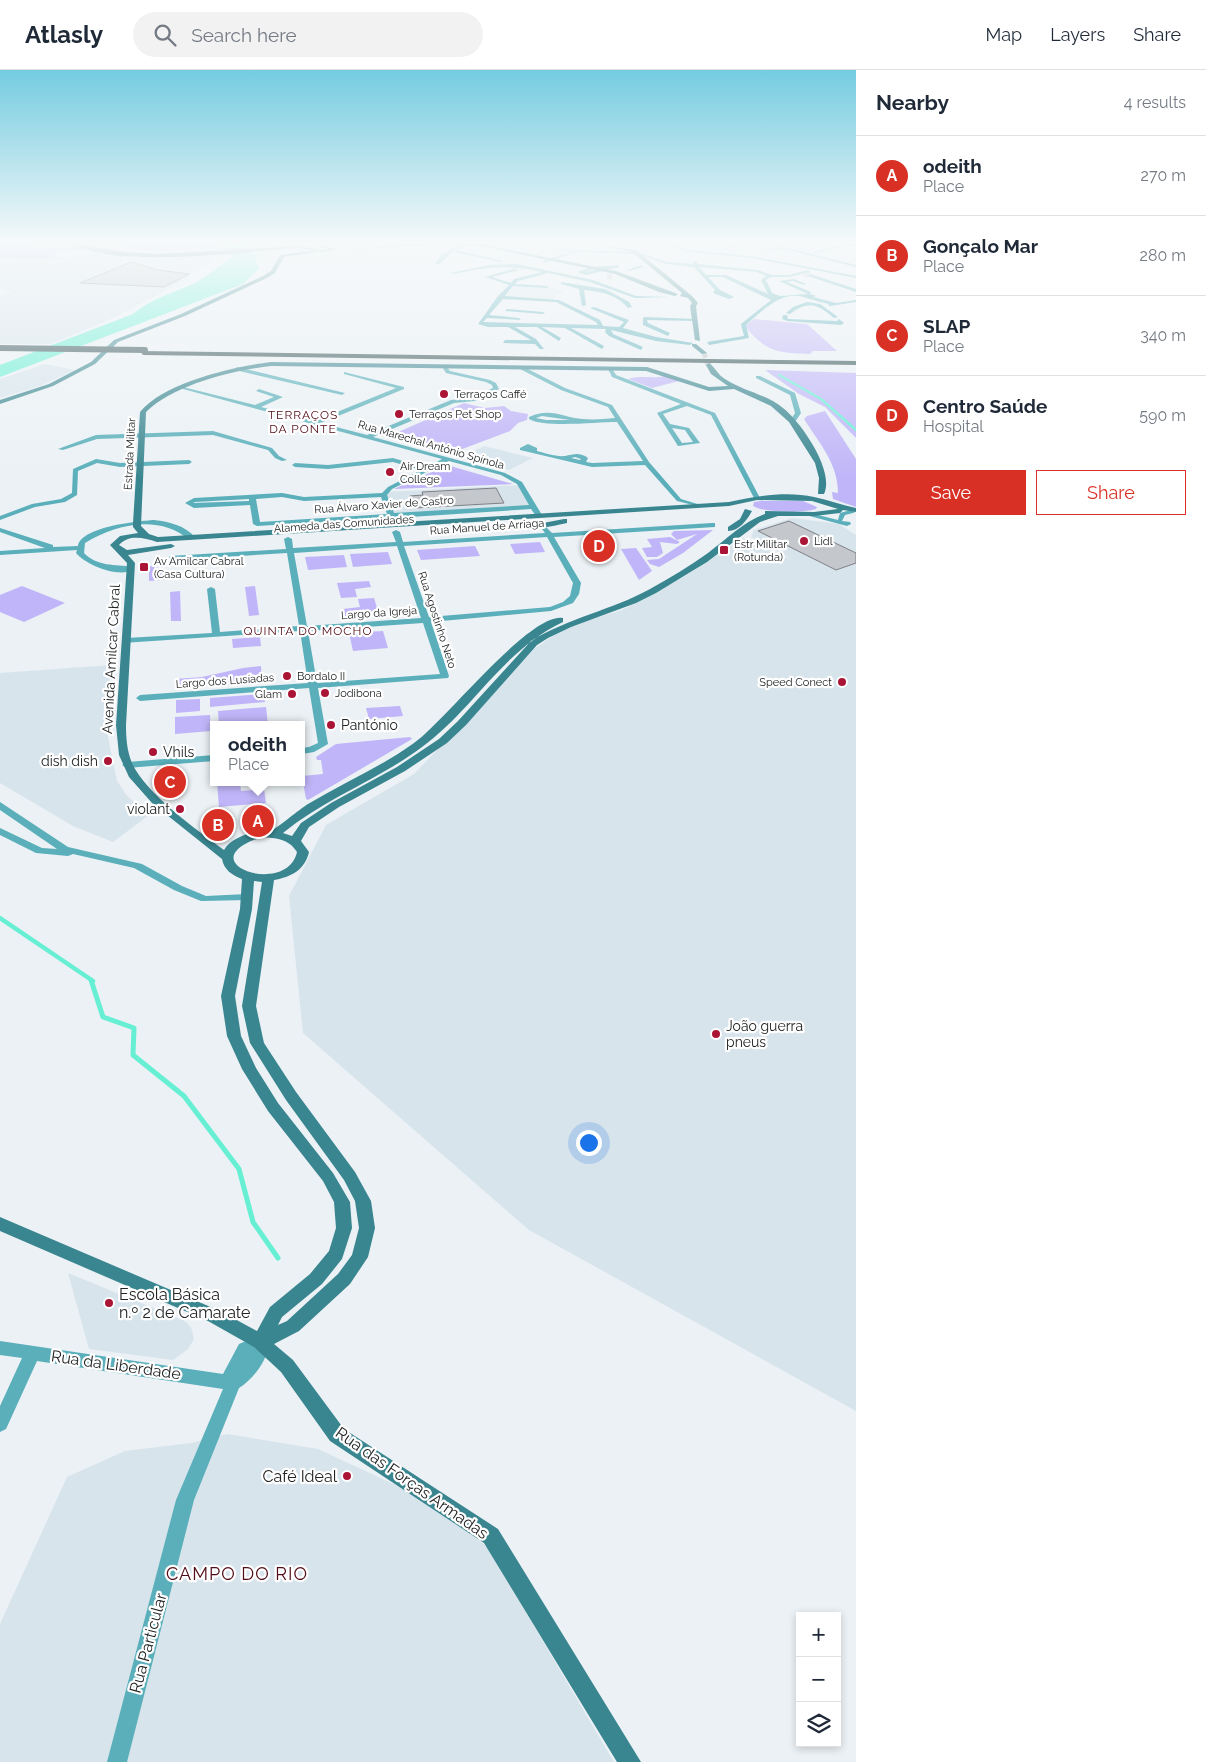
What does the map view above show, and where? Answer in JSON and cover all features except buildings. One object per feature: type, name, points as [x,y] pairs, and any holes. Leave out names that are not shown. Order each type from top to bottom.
[{"type":"highway","points":[[0,350],[856,364]]},
{"type":"highway","points":[[144,352],[856,358]]},
{"type":"street","points":[[0,402],[51,385],[97,361],[116,341],[165,322]]},
{"type":"street","points":[[481,322],[483,324],[620,329],[656,339],[694,343],[705,348],[747,337],[742,326],[747,322]]},
{"type":"street","points":[[541,322],[546,326]]},
{"type":"street","points":[[598,322],[601,327]]},
{"type":"street","points":[[620,329],[626,322]]},
{"type":"street","points":[[645,322],[645,324],[668,334]]},
{"type":"street","points":[[694,343],[695,322]]},
{"type":"street","points":[[820,322],[840,322]]},
{"type":"street","points":[[509,325],[542,348]]},
{"type":"street","points":[[535,326],[559,339]]},
{"type":"street","points":[[563,326],[602,347]]},
{"type":"street","points":[[609,328],[608,332],[611,335],[640,348]]},
{"type":"street","points":[[505,342],[535,342]]},
{"type":"street","points":[[694,343],[705,348]]},
{"type":"street","name":"Estrada Militar","points":[[137,525],[143,412],[146,406],[161,397],[238,369],[271,364],[609,368],[656,370],[714,390],[736,387]]},
{"type":"street","points":[[709,365],[719,377],[780,409],[793,421],[821,468],[824,484],[821,492],[827,508],[856,530]]},
{"type":"street","points":[[368,437],[453,401],[473,400],[496,389],[494,384],[448,372],[443,366]]},
{"type":"street","points":[[520,367],[555,385],[610,406],[677,504]]},
{"type":"street","points":[[609,368],[614,376],[713,414],[756,498]]},
{"type":"street","points":[[238,369],[289,383],[301,383],[342,393]]},
{"type":"street","points":[[316,423],[402,388],[346,374]]},
{"type":"street","points":[[758,377],[793,394],[798,413],[793,421]]},
{"type":"street","name":"Rua Marechal António Spínola","points":[[184,388],[503,474],[520,483],[549,535]]},
{"type":"street","points":[[255,407],[280,398],[259,391]]},
{"type":"street","points":[[667,425],[687,429],[697,443],[680,445],[667,425],[660,413],[687,404]]},
{"type":"street","points":[[580,421],[566,416],[536,415],[531,418],[546,422],[619,420]]},
{"type":"street","points":[[61,450],[96,437],[213,433],[270,449],[277,457],[284,460]]},
{"type":"street","points":[[532,451],[548,456],[567,458],[581,456],[585,458],[582,462],[592,465],[648,463]]},
{"type":"street","points":[[252,500],[194,500],[188,503],[194,506],[252,500],[282,495],[304,499],[384,495],[390,488],[448,459]]},
{"type":"street","points":[[295,466],[328,467],[393,460],[427,470]]},
{"type":"street","points":[[0,518],[34,505],[70,499],[75,494],[75,470],[96,462],[141,465],[189,462]]},
{"type":"street","points":[[798,498],[821,492]]},
{"type":"street","name":"Rua Agostinho Neto","points":[[313,686],[445,676],[384,495]]},
{"type":"street","name":"Alameda das Comunidades","points":[[541,520],[677,504],[699,506],[756,498],[798,498]]},
{"type":"street","points":[[798,498],[827,508],[854,511]]},
{"type":"street","name":"Rua Álvaro Xavier de Castro","points":[[252,500],[257,524],[534,507]]},
{"type":"street","points":[[274,834],[291,819],[394,760],[429,736],[536,630],[550,623],[636,592],[685,562],[738,513],[742,501]]},
{"type":"street","points":[[806,514],[827,508]]},
{"type":"street","points":[[844,522],[842,514],[854,511]]},
{"type":"street","name":"Alameda das Comunidades","points":[[120,552],[144,552],[157,543],[192,538],[541,520],[738,513],[776,514]]},
{"type":"street","points":[[295,841],[305,825],[312,820],[401,769],[443,741],[462,723],[534,643],[545,636],[566,625],[628,604],[645,595],[703,560],[750,524],[764,516],[806,514],[844,522]]},
{"type":"street","name":"Rua Manuel de Arriaga","points":[[173,558],[712,524]]},
{"type":"street","points":[[137,525],[146,536]]},
{"type":"street","points":[[130,566],[114,545],[137,525]]},
{"type":"street","points":[[79,548],[82,542],[92,534],[107,528],[137,525],[167,525],[186,532],[192,538]]},
{"type":"street","name":"Alameda das Comunidades","points":[[124,538],[146,536],[157,543],[288,539],[395,528]]},
{"type":"street","points":[[0,530],[54,549]]},
{"type":"street","name":"Largo da Igreja","points":[[126,641],[427,620],[551,609],[570,602],[578,592],[577,583],[549,535]]},
{"type":"street","points":[[288,539],[322,744],[310,750],[305,750]]},
{"type":"street","points":[[0,553],[79,548]]},
{"type":"street","points":[[79,548],[84,559],[95,564],[130,566],[144,552]]},
{"type":"street","name":"Avenida Amílcar Cabral","points":[[130,566],[121,734],[127,765],[138,781],[204,843],[226,857]]},
{"type":"street","points":[[212,589],[216,635]]},
{"type":"street","name":"Largo dos Lusíadas","points":[[140,698],[313,686]]},
{"type":"street","points":[[127,765],[210,758]]},
{"type":"street","points":[[0,805],[64,849],[82,854]]},
{"type":"street","points":[[0,831],[40,851],[82,854],[138,866],[178,888],[205,899],[247,896]]},
{"type":"street","points":[[204,843],[243,839],[262,834],[274,834],[295,841],[302,852],[302,860],[290,872],[268,879],[248,878],[228,866],[226,857],[230,848],[243,839]]},
{"type":"street","points":[[248,878],[247,896],[228,996],[234,1036],[249,1069],[273,1107],[328,1177],[342,1202],[344,1228],[336,1254],[316,1279],[276,1312],[260,1342]]},
{"type":"street","points":[[260,1342],[292,1326],[344,1279],[360,1257],[367,1228],[363,1201],[350,1176],[291,1096],[257,1043],[249,1006],[268,879]]},
{"type":"street","name":"Rua das Forças Armadas","points":[[0,1224],[214,1316],[260,1342],[287,1366],[337,1435],[490,1536],[630,1762]]},
{"type":"street","name":"Rua Particular","points":[[117,1762],[185,1500],[233,1383],[241,1378],[258,1358],[260,1342]]},
{"type":"street","name":"Rua da Liberdade","points":[[0,1348],[233,1383]]},
{"type":"street","points":[[0,1424],[32,1353]]},
{"type":"shaded area","points":[[0,322],[104,322],[51,344],[0,344]]},
{"type":"shaded area","points":[[112,322],[144,322],[0,377],[0,365]]},
{"type":"shaded area","points":[[750,322],[807,324],[837,351],[813,351],[810,354],[780,352],[759,341],[745,326]]},
{"type":"shaded area","points":[[45,364],[75,370],[40,386],[0,398],[0,379]]},
{"type":"shaded area","points":[[765,370],[856,373],[856,438],[825,407],[799,394]]},
{"type":"shaded area","points":[[666,376],[679,381],[652,388],[628,379],[637,377]]},
{"type":"shaded area","points":[[464,403],[485,408],[504,406],[511,411],[528,414],[527,420],[518,423],[510,431],[449,454],[387,437]]},
{"type":"shaded area","points":[[825,411],[856,459],[856,507],[833,499],[832,492],[838,493],[835,472],[827,454],[804,419],[807,416]]},
{"type":"shaded area","points":[[484,446],[533,458],[509,470],[461,457]]},
{"type":"shaded area","points":[[447,465],[513,484],[394,489]]},
{"type":"shaded area","points":[[522,485],[534,507],[391,516],[386,492]]},
{"type":"shaded area","points":[[803,501],[817,507],[810,510],[784,512],[753,506],[754,502]]},
{"type":"shaded area","points":[[792,518],[839,524],[856,535],[856,1411],[529,1230],[303,1033],[289,896],[326,825],[414,774],[534,649],[566,627],[622,610],[687,575],[743,538],[793,560],[751,537],[754,530]]},
{"type":"shaded area","points":[[713,530],[683,553],[659,567],[650,564],[647,560],[659,559],[697,534],[677,540],[671,534],[674,531]]},
{"type":"shaded area","points":[[670,537],[680,542],[677,544],[660,542],[663,553],[657,557],[647,557],[642,548],[652,547],[647,539]]},
{"type":"shaded area","points":[[540,542],[545,552],[515,554],[510,544]]},
{"type":"shaded area","points":[[475,546],[480,556],[421,560],[417,550]]},
{"type":"shaded area","points":[[636,548],[652,571],[639,580],[621,549]]},
{"type":"shaded area","points":[[388,552],[392,564],[353,567],[350,554]]},
{"type":"shaded area","points":[[344,555],[347,567],[308,570],[305,557]]},
{"type":"shaded area","points":[[149,566],[176,573],[176,579],[149,581]]},
{"type":"shaded area","points":[[369,581],[371,587],[355,589],[357,597],[341,598],[337,583]]},
{"type":"shaded area","points":[[22,586],[65,603],[24,622],[0,612],[0,595]]},
{"type":"shaded area","points":[[255,586],[259,615],[249,616],[245,587]]},
{"type":"shaded area","points":[[180,591],[181,621],[171,621],[170,592]]},
{"type":"shaded area","points":[[374,598],[379,614],[345,616],[343,609],[360,607],[358,599]]},
{"type":"shaded area","points":[[383,631],[388,648],[353,651],[349,633]]},
{"type":"shaded area","points":[[260,637],[261,646],[233,648],[232,639]]},
{"type":"shaded area","points":[[112,665],[104,718],[117,781],[127,796],[149,815],[113,842],[73,826],[0,783],[0,673]]},
{"type":"shaded area","points":[[261,666],[262,682],[175,688],[175,679],[202,677]]},
{"type":"shaded area","points":[[264,694],[265,702],[210,707],[210,698]]},
{"type":"shaded area","points":[[200,699],[200,711],[176,713],[176,700]]},
{"type":"shaded area","points":[[400,706],[403,716],[369,719],[366,708]]},
{"type":"shaded area","points":[[266,707],[268,721],[219,721],[218,711]]},
{"type":"shaded area","points":[[210,715],[210,731],[175,734],[175,717]]},
{"type":"shaded area","points":[[410,737],[412,739],[308,800],[306,799],[304,786],[305,776],[323,774],[321,760],[317,760],[316,757],[336,744]]},
{"type":"shaded area","points":[[217,786],[240,786],[241,791],[264,789],[266,803],[219,807]]},
{"type":"shaded area","name":"Escola Básica n.º 2 de Camarate","points":[[68,1273],[185,1321],[191,1327],[194,1339],[188,1349],[173,1360],[89,1349]]},
{"type":"shaded area","points":[[227,1434],[318,1449],[402,1488],[451,1517],[488,1548],[614,1762],[0,1762],[0,1624],[67,1477],[125,1451],[191,1443]]},
{"type":"waterway","points":[[779,375],[821,399],[856,430]]},
{"type":"waterway","points":[[0,918],[93,981]]},
{"type":"waterway","points":[[91,980],[103,1017],[134,1028],[133,1055],[184,1096],[239,1169],[253,1222],[278,1258]]},
{"type":"tunnel","points":[[704,353],[708,363]]},
{"type":"place","name":"Terraços Caffé","points":[[444,394]]},
{"type":"place","name":"Terraços Pet Shop","points":[[399,414]]},
{"type":"place","name":"Air Dream College","points":[[390,472]]},
{"type":"place","name":"Lidl","points":[[804,541]]},
{"type":"place","name":"Centro Saúde","points":[[599,546]]},
{"type":"place","name":"Estr Militar (Rotunda)","points":[[724,550]]},
{"type":"place","name":"Av Amilcar Cabral (Casa Cultura)","points":[[144,567]]},
{"type":"place","name":"Bordalo II","points":[[287,676]]},
{"type":"place","name":"Speed Conect","points":[[842,682]]},
{"type":"place","name":"Jodibona","points":[[325,693]]},
{"type":"place","name":"Glam","points":[[292,694]]},
{"type":"place","name":"Pantónio","points":[[331,725]]},
{"type":"place","name":"Vhils","points":[[153,752]]},
{"type":"place","name":"dish dish","points":[[108,761]]},
{"type":"place","name":"SLAP","points":[[170,782]]},
{"type":"place","name":"violant","points":[[180,809]]},
{"type":"place","name":"odeith","points":[[258,821]]},
{"type":"place","name":"Gonçalo Mar","points":[[218,825]]},
{"type":"place","name":"João guerra pneus","points":[[716,1034]]},
{"type":"place","name":"Escola Básica n.º 2 de Camarate","points":[[109,1303]]},
{"type":"place","name":"Café Ideal","points":[[347,1476]]},
{"type":"district","name":"TERRAÇOS DA PONTE","points":[[303,422]]},
{"type":"district","name":"QUINTA DO MOCHO","points":[[308,631]]},
{"type":"district","name":"CAMPO DO RIO","points":[[237,1573]]}]
